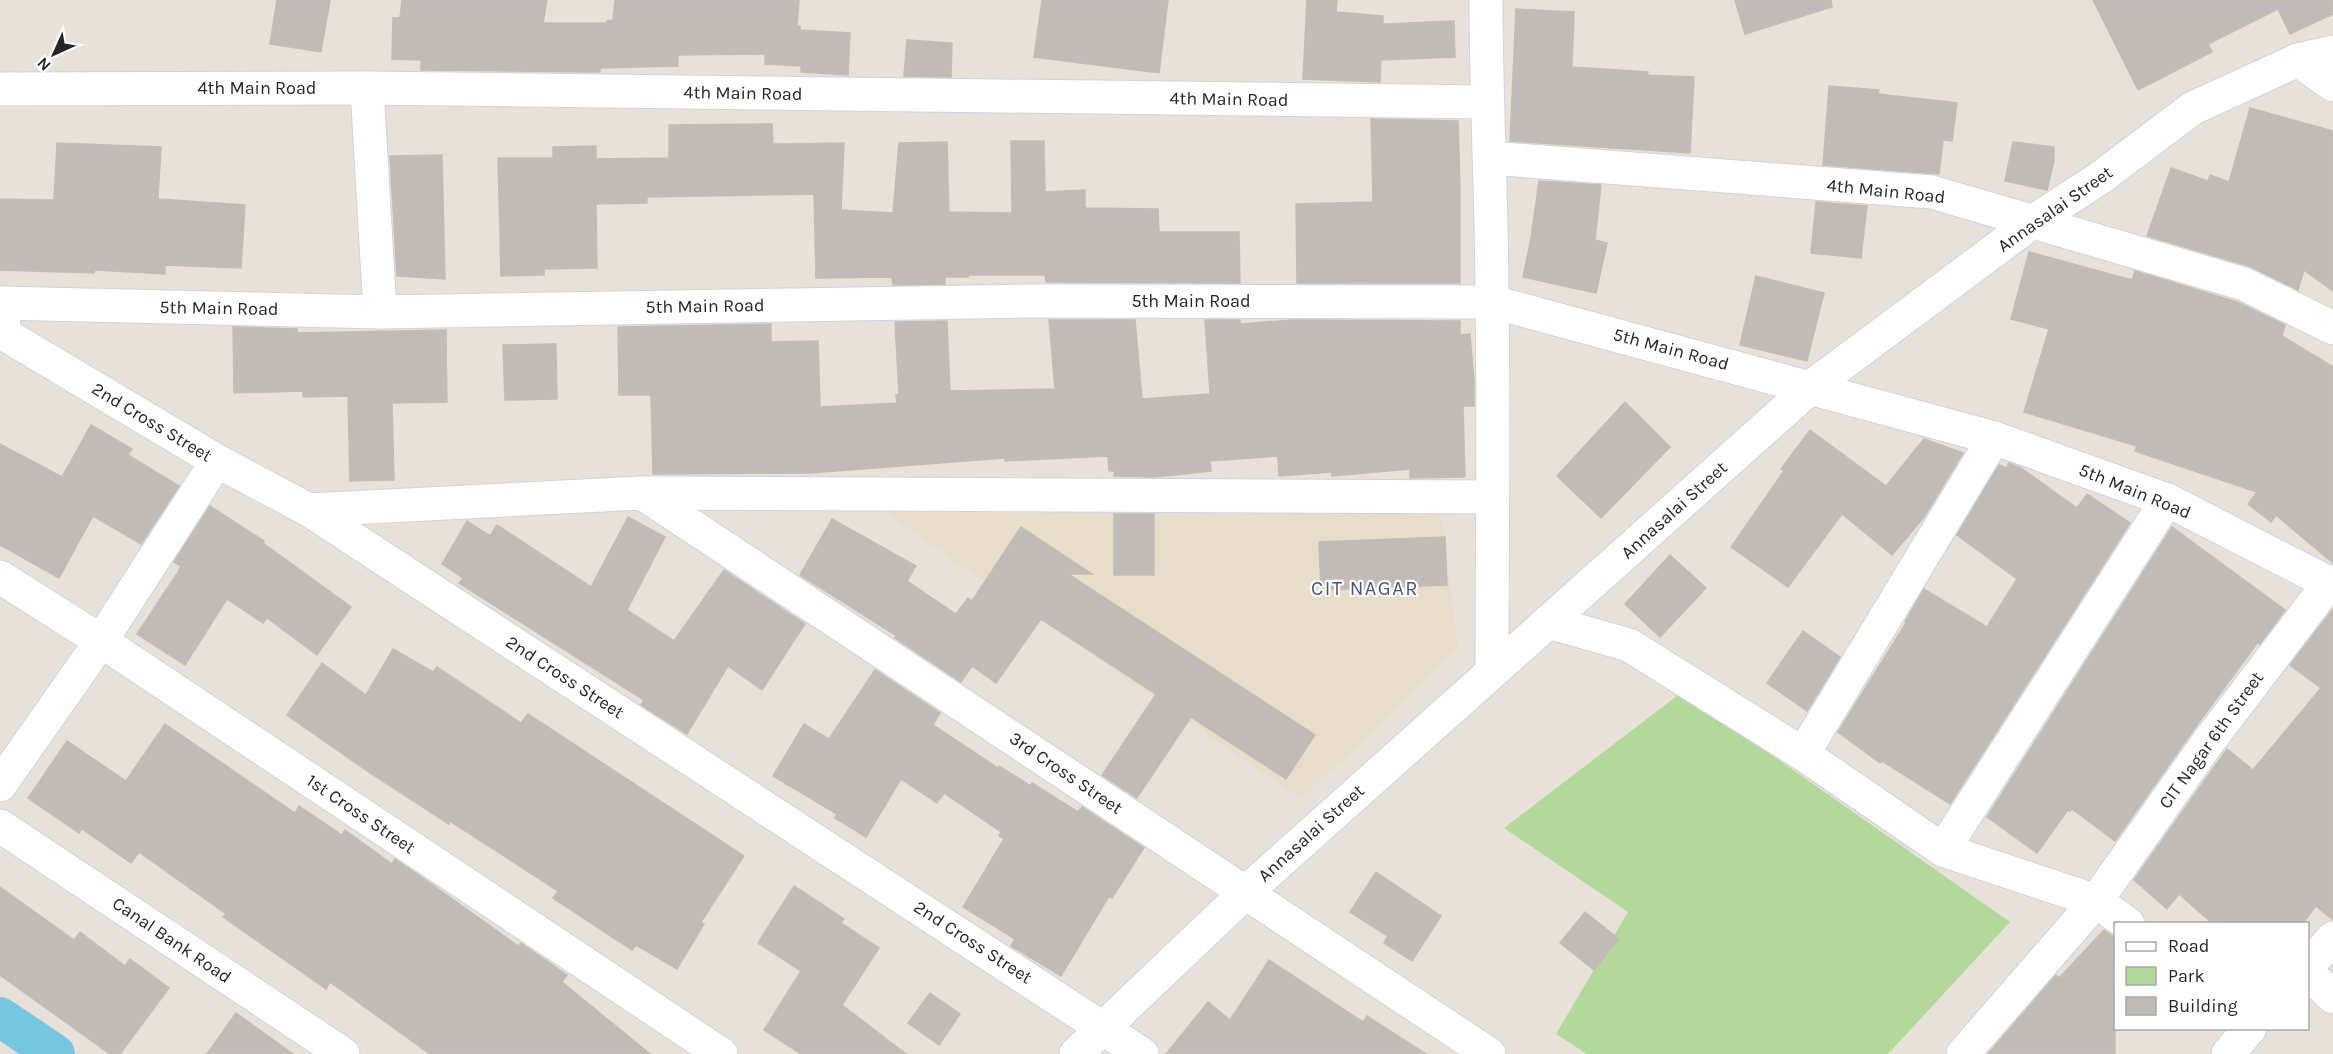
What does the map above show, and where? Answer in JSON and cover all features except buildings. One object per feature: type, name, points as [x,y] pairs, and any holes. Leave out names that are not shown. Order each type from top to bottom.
[{"type":"street","points":[[1486,0],[1486,102],[1490,158],[1492,302],[1492,670]]},
{"type":"street","name":"Annasalai Street","points":[[1076,1054],[1245,892],[1811,387],[2034,221],[2100,178],[2193,108],[2298,60],[2333,52]]},
{"type":"street","points":[[2298,60],[2333,85]]},
{"type":"street","points":[[368,88],[380,312]]},
{"type":"street","name":"4th Main Road","points":[[0,89],[368,88],[1486,102]]},
{"type":"street","name":"4th Main Road","points":[[1490,158],[1932,192],[2244,284],[2333,328]]},
{"type":"street","name":"5th Main Road","points":[[1,303],[380,312],[1036,301],[1492,302],[1994,438],[2167,500],[2331,584]]},
{"type":"street","name":"2nd Cross Street","points":[[1,303],[4,334],[217,461],[309,510],[1142,1054]]},
{"type":"street","points":[[1803,754],[1994,438]]},
{"type":"street","points":[[0,785],[101,642],[217,461]]},
{"type":"street","points":[[309,510],[642,493],[1491,497]]},
{"type":"street","name":"3rd Cross Street","points":[[642,493],[1489,1054]]},
{"type":"street","points":[[1943,850],[2167,500]]},
{"type":"street","name":"1st Cross Street","points":[[0,577],[721,1054]]},
{"type":"street","name":"CIT Nagar 6th Street","points":[[1963,1054],[2096,901],[2206,745],[2331,584]]},
{"type":"street","points":[[1548,622],[1629,645],[1803,754],[1943,850],[2096,901],[2125,922]]},
{"type":"street","name":"Canal Bank Road","points":[[0,826],[343,1054]]},
{"type":"street","points":[[2309,964],[2333,938]]},
{"type":"street","points":[[2309,975],[2333,998]]},
{"type":"shaded area","points":[[852,490],[1439,500],[1458,646],[1301,799]]},
{"type":"green space","points":[[1682,692],[2010,922],[1888,1054],[1587,1054],[1556,1034],[1628,912],[1504,828]]},
{"type":"waterway","points":[[0,1017],[55,1054]]},
{"type":"district","name":"CIT NAGAR","points":[[1365,588]]}]
